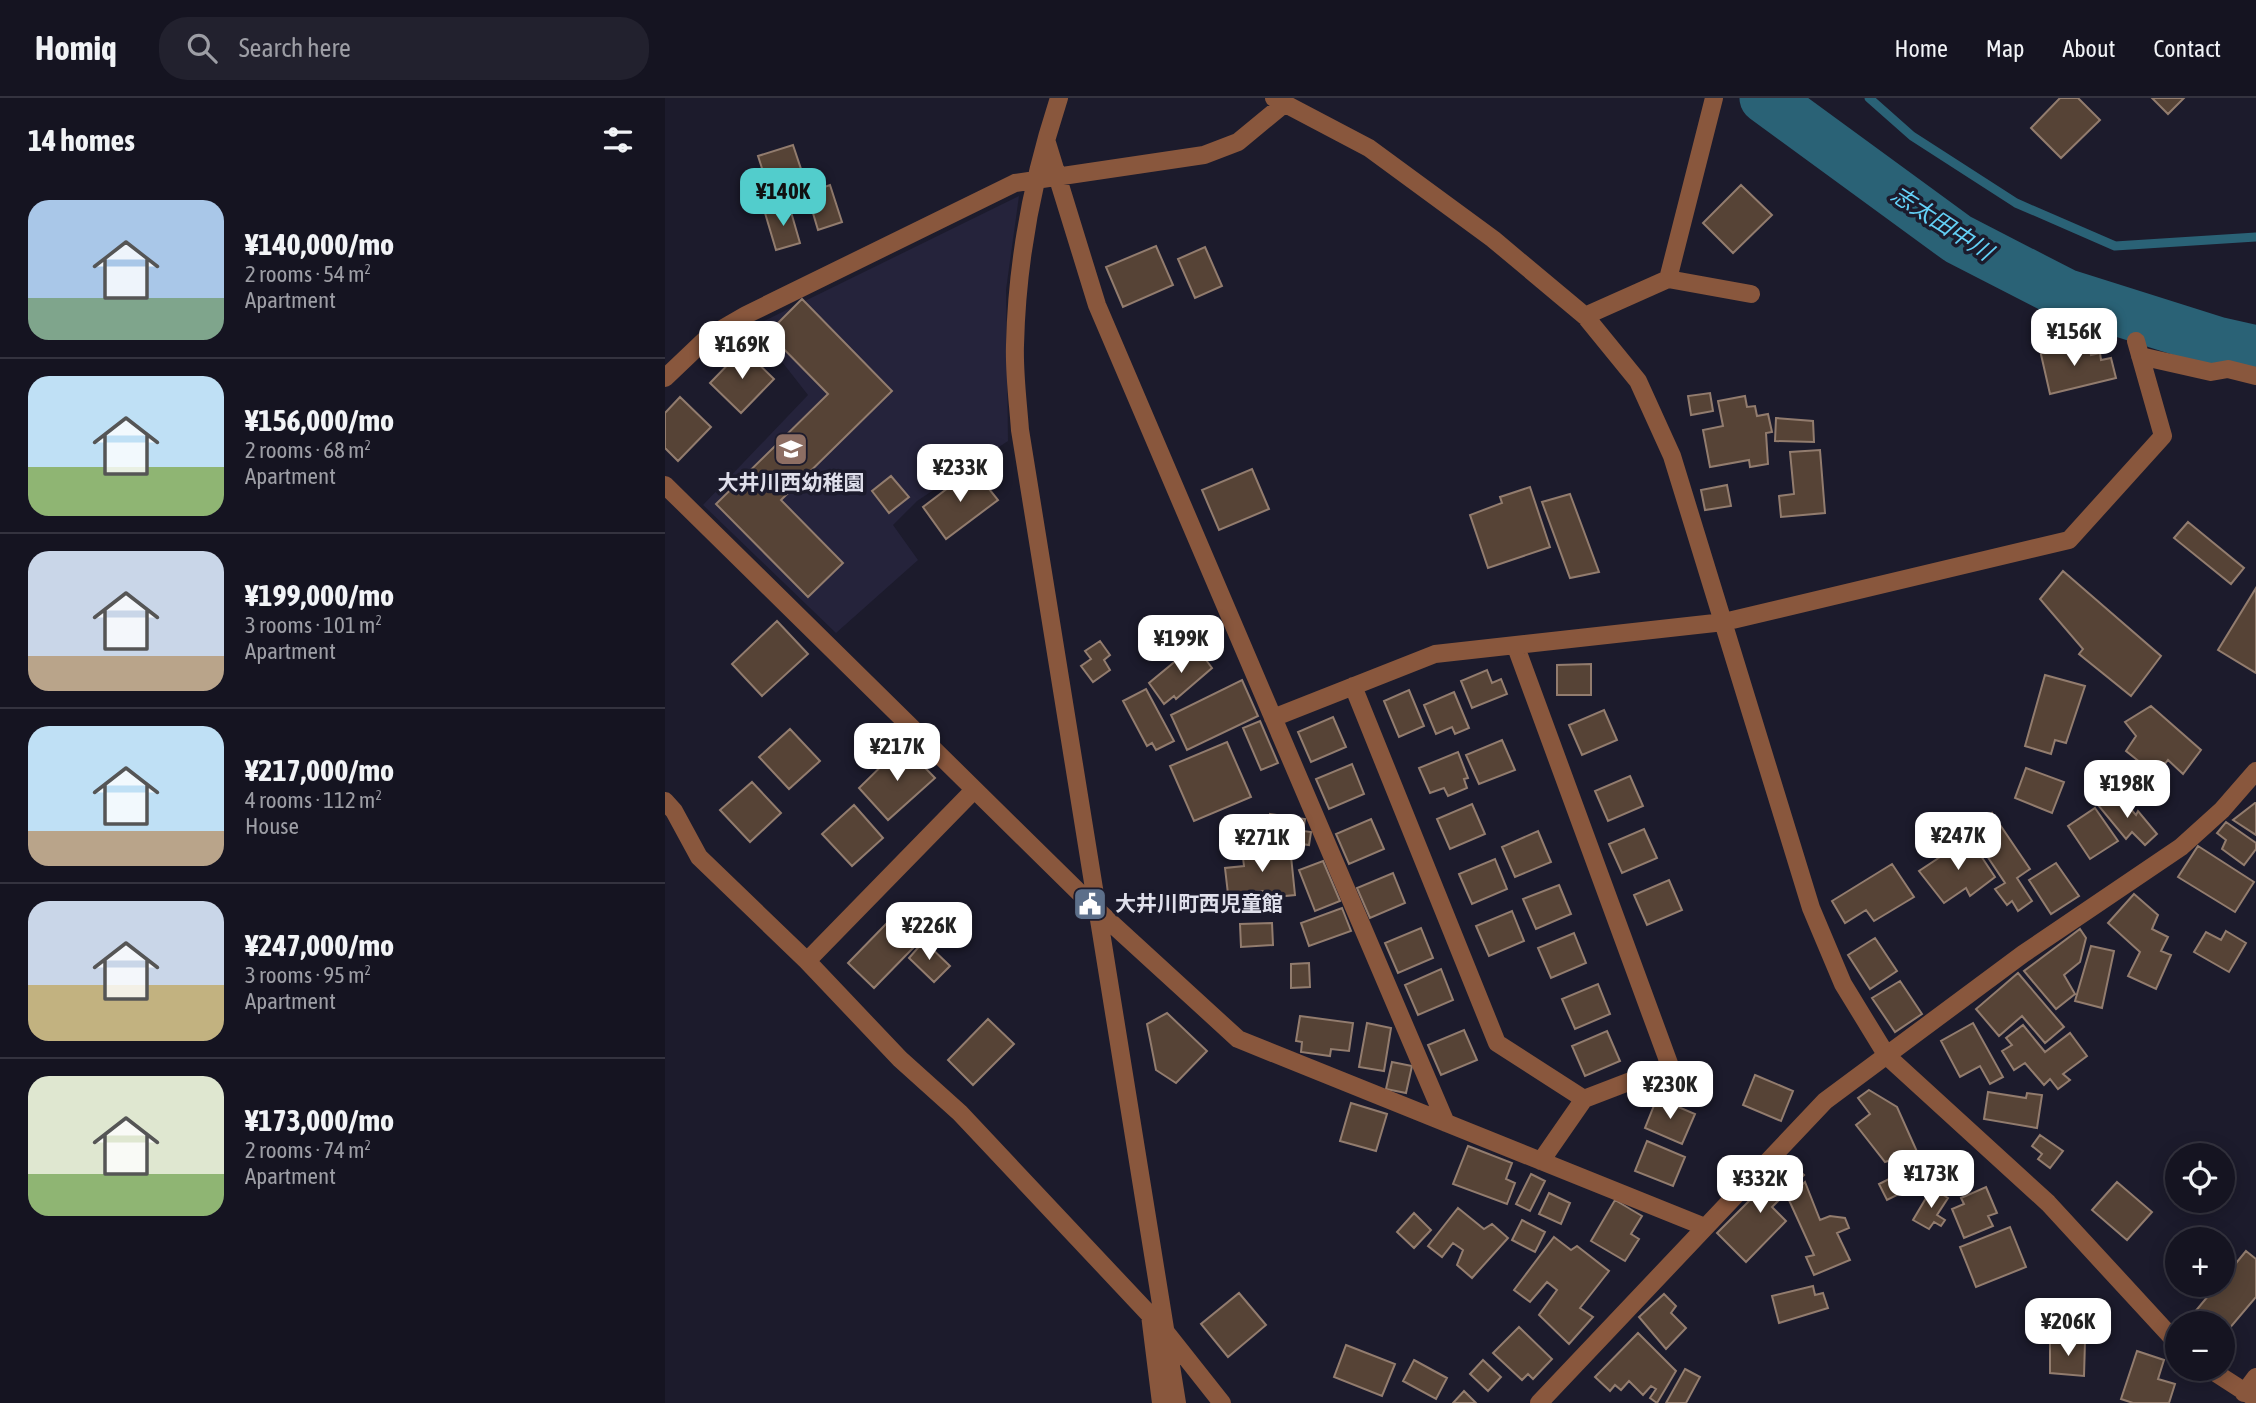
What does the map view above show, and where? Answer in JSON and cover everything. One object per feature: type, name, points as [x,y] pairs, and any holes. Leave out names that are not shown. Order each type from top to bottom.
[{"type":"street","points":[[1059,98],[1036,179],[1021,266],[1015,346],[1020,430],[1177,1403]]},
{"type":"street","points":[[1668,279],[1714,98]]},
{"type":"street","points":[[665,378],[708,337],[746,315],[1015,183],[1204,155],[1238,142],[1279,101],[1370,149],[1493,239],[1585,316],[1638,380],[1672,456],[1811,908],[1843,984],[1887,1056],[2048,1203],[2165,1330]]},
{"type":"street","points":[[1046,140],[1097,305],[1446,1123]]},
{"type":"street","points":[[1585,316],[1668,279],[1751,294]]},
{"type":"street","points":[[1273,718],[1435,654],[1724,622],[2069,540],[2163,436],[2138,349],[2211,372],[2228,369],[2256,376]]},
{"type":"street","points":[[665,485],[1097,910],[1238,1039],[1705,1227]]},
{"type":"street","points":[[1516,647],[1669,1066],[1584,1099],[1541,1161]]},
{"type":"street","points":[[1353,686],[1497,1043],[1584,1099]]},
{"type":"street","points":[[1539,1403],[1825,1101],[2023,954],[2181,847],[2223,810],[2256,771]]},
{"type":"street","points":[[807,961],[974,790]]},
{"type":"street","points":[[665,802],[674,810],[699,857],[807,961],[900,1059],[960,1113],[1165,1331],[1221,1403]]},
{"type":"street","points":[[1150,1315],[1161,1403]]},
{"type":"street","points":[[2224,1381],[2240,1394],[2256,1377]]},
{"type":"shaded area","points":[[1019,196],[1006,290],[1008,441],[917,501],[893,525],[918,560],[836,633],[703,505],[808,395],[754,326]]},
{"type":"building","points":[[2060,98],[2078,98],[2100,120],[2061,158],[2031,128]]},
{"type":"building","points":[[2152,98],[2184,98],[2168,114]]},
{"type":"building","points":[[793,145],[806,184],[771,196],[758,156]]},
{"type":"building","points":[[830,185],[842,222],[818,230],[807,193]]},
{"type":"building","points":[[1741,185],[1772,215],[1733,253],[1703,223]]},
{"type":"building","points":[[789,205],[800,243],[776,250],[765,213]]},
{"type":"building","points":[[1156,246],[1173,285],[1123,307],[1106,267]]},
{"type":"building","points":[[1205,247],[1222,286],[1195,298],[1178,259]]},
{"type":"building","points":[[802,299],[892,391],[781,500],[843,563],[808,597],[716,504],[828,394],[768,333]]},
{"type":"building","points":[[2076,345],[2078,353],[2090,350],[2091,355],[2100,353],[2101,360],[2111,358],[2116,378],[2050,394],[2040,350]]},
{"type":"building","points":[[743,349],[774,379],[741,413],[710,383]]},
{"type":"building","points":[[1710,393],[1713,411],[1691,415],[1688,396]]},
{"type":"building","points":[[1745,396],[1747,407],[1755,406],[1757,416],[1768,414],[1772,432],[1766,433],[1768,464],[1750,467],[1749,460],[1710,467],[1703,430],[1723,426],[1718,401]]},
{"type":"building","points":[[680,397],[711,427],[678,461],[665,448],[665,413]]},
{"type":"building","points":[[1776,418],[1813,421],[1814,442],[1775,441]]},
{"type":"building","points":[[1820,450],[1825,513],[1781,517],[1779,496],[1794,494],[1790,452]]},
{"type":"building","points":[[973,469],[998,500],[946,539],[923,507]]},
{"type":"building","points":[[1252,469],[1269,509],[1219,530],[1202,490]]},
{"type":"building","points":[[891,476],[909,497],[889,513],[872,491]]},
{"type":"building","points":[[1727,485],[1731,506],[1705,510],[1701,490]]},
{"type":"building","points":[[1530,487],[1550,547],[1488,568],[1470,515],[1502,503],[1500,497]]},
{"type":"building","points":[[1570,494],[1599,572],[1570,578],[1542,502]]},
{"type":"building","points":[[2188,522],[2244,568],[2231,584],[2174,538]]},
{"type":"building","points":[[2063,571],[2161,656],[2131,696],[2079,654],[2083,649],[2040,599]]},
{"type":"building","points":[[2256,588],[2256,673],[2218,650]]},
{"type":"building","points":[[777,621],[808,654],[762,696],[732,664]]},
{"type":"building","points":[[1100,641],[1110,655],[1104,660],[1110,670],[1093,682],[1081,666],[1091,659],[1085,651]]},
{"type":"building","points":[[1195,645],[1212,668],[1176,699],[1174,696],[1164,704],[1149,683]]},
{"type":"building","points":[[1591,664],[1591,695],[1557,695],[1557,665]]},
{"type":"building","points":[[1487,670],[1492,683],[1501,679],[1507,694],[1472,708],[1461,681]]},
{"type":"building","points":[[2045,675],[2085,686],[2066,743],[2055,740],[2051,754],[2025,746]]},
{"type":"building","points":[[1242,680],[1258,716],[1187,750],[1171,715]]},
{"type":"building","points":[[1146,689],[1174,741],[1156,750],[1152,743],[1147,746],[1123,701]]},
{"type":"building","points":[[1409,690],[1424,726],[1399,737],[1384,701]]},
{"type":"building","points":[[1454,692],[1469,728],[1455,734],[1452,727],[1436,734],[1424,705]]},
{"type":"building","points":[[2151,706],[2201,750],[2183,774],[2168,760],[2156,775],[2126,751],[2136,736],[2125,722]]},
{"type":"building","points":[[1604,710],[1617,740],[1582,755],[1569,725]]},
{"type":"building","points":[[1333,717],[1346,747],[1311,762],[1298,732]]},
{"type":"building","points":[[1260,721],[1278,763],[1261,770],[1243,728]]},
{"type":"building","points":[[790,729],[820,761],[789,789],[759,757]]},
{"type":"building","points":[[1502,740],[1515,770],[1479,784],[1466,755]]},
{"type":"building","points":[[1227,742],[1251,797],[1194,821],[1170,766]]},
{"type":"building","points":[[903,745],[935,778],[888,820],[859,788]]},
{"type":"building","points":[[1458,752],[1468,778],[1464,779],[1467,788],[1448,796],[1444,788],[1430,793],[1419,768]]},
{"type":"building","points":[[1352,764],[1364,794],[1329,809],[1316,779]]},
{"type":"building","points":[[2026,768],[2064,782],[2052,813],[2015,798]]},
{"type":"building","points":[[2139,769],[2160,789],[2147,803],[2137,796],[2131,801],[2119,789]]},
{"type":"building","points":[[1630,776],[1643,806],[1608,821],[1595,791]]},
{"type":"building","points":[[752,782],[781,813],[750,842],[720,810]]},
{"type":"building","points":[[2110,796],[2115,801],[2119,796],[2136,815],[2138,811],[2157,834],[2145,845],[2132,832],[2126,839],[2098,805]]},
{"type":"building","points":[[2256,803],[2256,835],[2233,820]]},
{"type":"building","points":[[1472,804],[1485,834],[1450,849],[1437,819]]},
{"type":"building","points":[[854,805],[883,838],[852,866],[822,834]]},
{"type":"building","points":[[2095,808],[2118,841],[2090,859],[2068,826]]},
{"type":"building","points":[[1992,813],[2030,869],[2017,878],[2032,901],[2018,911],[2012,901],[2007,905],[1995,889],[2005,883],[1969,829]]},
{"type":"building","points":[[1270,814],[1305,819],[1303,831],[1311,832],[1309,845],[1266,839]]},
{"type":"building","points":[[1371,819],[1384,849],[1349,864],[1336,834]]},
{"type":"building","points":[[2226,822],[2256,843],[2256,849],[2244,865],[2222,849],[2226,840],[2217,833]]},
{"type":"building","points":[[1644,829],[1657,858],[1622,873],[1609,844]]},
{"type":"building","points":[[1538,831],[1551,862],[1515,877],[1502,847]]},
{"type":"building","points":[[1969,838],[1995,877],[1970,896],[1966,888],[1944,903],[1919,871]]},
{"type":"building","points":[[2198,846],[2254,882],[2235,912],[2178,877]]},
{"type":"building","points":[[1274,847],[1275,858],[1291,856],[1295,895],[1265,898],[1264,891],[1228,894],[1225,868],[1244,866],[1242,850]]},
{"type":"building","points":[[1495,859],[1507,889],[1472,904],[1459,874]]},
{"type":"building","points":[[1323,861],[1340,901],[1315,911],[1299,870]]},
{"type":"building","points":[[2056,863],[2079,896],[2051,914],[2029,880]]},
{"type":"building","points":[[1892,864],[1914,897],[1874,921],[1866,910],[1845,923],[1832,901]]},
{"type":"building","points":[[1393,873],[1405,903],[1370,918],[1357,888]]},
{"type":"building","points":[[1669,880],[1682,910],[1647,925],[1634,895]]},
{"type":"building","points":[[1559,885],[1571,914],[1536,929],[1523,899]]},
{"type":"building","points":[[2134,894],[2158,915],[2152,929],[2168,937],[2161,951],[2171,955],[2156,989],[2128,976],[2140,952],[2108,923]]},
{"type":"building","points":[[1342,908],[1351,931],[1309,946],[1301,923]]},
{"type":"building","points":[[1512,911],[1524,941],[1489,956],[1476,926]]},
{"type":"building","points":[[888,922],[914,947],[874,988],[848,963]]},
{"type":"building","points":[[1272,923],[1273,945],[1241,947],[1240,924]]},
{"type":"building","points":[[1421,928],[1433,958],[1398,973],[1385,943]]},
{"type":"building","points":[[2080,929],[2086,938],[2080,962],[2064,975],[2075,994],[2056,1009],[2024,971]]},
{"type":"building","points":[[2226,931],[2246,943],[2229,972],[2194,952],[2206,932],[2221,940]]},
{"type":"building","points":[[1574,933],[1586,963],[1551,978],[1538,948]]},
{"type":"building","points":[[1875,938],[1897,971],[1870,989],[1848,955]]},
{"type":"building","points":[[924,941],[950,966],[934,982],[909,958]]},
{"type":"building","points":[[2091,946],[2114,951],[2102,1008],[2075,1001]]},
{"type":"building","points":[[1309,963],[1310,987],[1291,988],[1291,964]]},
{"type":"building","points":[[1441,969],[1453,1000],[1418,1015],[1405,985]]},
{"type":"building","points":[[2018,973],[2064,1027],[2045,1043],[2022,1016],[1999,1036],[1976,1009]]},
{"type":"building","points":[[1900,981],[1922,1014],[1895,1032],[1872,998]]},
{"type":"building","points":[[1598,984],[1610,1014],[1575,1029],[1562,999]]},
{"type":"building","points":[[1167,1013],[1207,1051],[1176,1083],[1156,1070],[1147,1024]]},
{"type":"building","points":[[1300,1016],[1353,1023],[1349,1051],[1331,1049],[1330,1056],[1301,1052],[1302,1042],[1296,1041]]},
{"type":"building","points":[[988,1019],[1014,1044],[973,1085],[948,1060]]},
{"type":"building","points":[[1367,1023],[1391,1028],[1384,1071],[1359,1067]]},
{"type":"building","points":[[1973,1023],[2003,1077],[1990,1084],[1980,1066],[1960,1077],[1941,1041]]},
{"type":"building","points":[[2023,1025],[2045,1052],[2070,1033],[2087,1056],[2063,1074],[2070,1080],[2058,1089],[2050,1079],[2044,1085],[2025,1063],[2014,1070],[2002,1051],[2012,1045],[2006,1038]]},
{"type":"building","points":[[1464,1030],[1477,1060],[1441,1075],[1428,1045]]},
{"type":"building","points":[[1607,1031],[1620,1061],[1585,1076],[1572,1046]]},
{"type":"building","points":[[1392,1062],[1412,1066],[1406,1093],[1386,1089]]},
{"type":"building","points":[[1755,1075],[1793,1091],[1781,1121],[1743,1105]]},
{"type":"building","points":[[1869,1090],[1897,1107],[1923,1165],[1909,1176],[1894,1159],[1885,1162],[1856,1125],[1870,1114],[1858,1098]]},
{"type":"building","points":[[1988,1092],[2026,1098],[2027,1093],[2042,1095],[2037,1128],[1984,1119]]},
{"type":"building","points":[[1657,1098],[1695,1114],[1682,1144],[1645,1128]]},
{"type":"building","points":[[1351,1103],[1387,1114],[1376,1151],[1340,1141]]},
{"type":"building","points":[[2040,1135],[2063,1151],[2050,1168],[2038,1159],[2042,1154],[2032,1146]]},
{"type":"building","points":[[1647,1141],[1685,1157],[1673,1186],[1635,1171]]},
{"type":"building","points":[[1468,1146],[1512,1163],[1506,1179],[1515,1183],[1507,1204],[1453,1184]]},
{"type":"building","points":[[1789,1161],[1804,1175],[1772,1207],[1786,1221],[1746,1262],[1717,1233]]},
{"type":"building","points":[[1531,1174],[1545,1181],[1530,1211],[1516,1204]]},
{"type":"building","points":[[1899,1174],[1907,1190],[1887,1200],[1879,1184]]},
{"type":"building","points":[[1805,1182],[1820,1220],[1830,1216],[1845,1218],[1849,1228],[1837,1233],[1850,1260],[1814,1275],[1806,1257],[1814,1255],[1788,1198]]},
{"type":"building","points":[[2117,1182],[2152,1212],[2127,1240],[2092,1210]]},
{"type":"building","points":[[1986,1187],[1997,1213],[1988,1216],[1993,1226],[1964,1238],[1952,1209],[1964,1204],[1961,1198]]},
{"type":"building","points":[[1932,1188],[1948,1198],[1937,1215],[1945,1220],[1941,1226],[1934,1222],[1929,1229],[1913,1220]]},
{"type":"building","points":[[1549,1193],[1570,1203],[1561,1224],[1539,1214]]},
{"type":"building","points":[[1615,1200],[1642,1216],[1631,1234],[1639,1239],[1625,1261],[1591,1241]]},
{"type":"building","points":[[1458,1208],[1484,1229],[1492,1224],[1508,1238],[1472,1278],[1457,1265],[1463,1250],[1453,1243],[1442,1257],[1428,1246]]},
{"type":"building","points":[[1414,1213],[1431,1230],[1414,1248],[1397,1232]]},
{"type":"building","points":[[1522,1220],[1545,1232],[1535,1252],[1512,1240]]},
{"type":"building","points":[[2010,1227],[2026,1267],[1976,1287],[1960,1247]]},
{"type":"building","points":[[1554,1237],[1571,1250],[1577,1246],[1609,1271],[1580,1308],[1593,1317],[1569,1344],[1539,1315],[1557,1290],[1547,1282],[1530,1302],[1514,1290]]},
{"type":"building","points":[[2246,1251],[2256,1259],[2256,1297],[2235,1322],[2235,1311],[2196,1311],[2207,1297],[2235,1297],[2235,1264]]},
{"type":"building","points":[[1813,1286],[1815,1295],[1823,1293],[1828,1308],[1779,1323],[1772,1296]]},
{"type":"building","points":[[1239,1293],[1266,1325],[1228,1357],[1201,1324]]},
{"type":"building","points":[[1664,1294],[1676,1306],[1671,1313],[1686,1328],[1666,1349],[1639,1317]]},
{"type":"building","points":[[1519,1327],[1552,1359],[1533,1379],[1528,1374],[1522,1380],[1493,1353]]},
{"type":"building","points":[[1638,1333],[1676,1371],[1657,1403],[1650,1398],[1656,1389],[1651,1386],[1643,1395],[1629,1381],[1621,1390],[1615,1385],[1610,1391],[1595,1377]]},
{"type":"building","points":[[2050,1341],[2085,1341],[2084,1376],[2050,1373]]},
{"type":"building","points":[[1346,1345],[1395,1364],[1382,1396],[1334,1377]]},
{"type":"building","points":[[2137,1351],[2164,1360],[2158,1379],[2175,1384],[2169,1403],[2133,1403],[2121,1399]]},
{"type":"building","points":[[1414,1360],[1447,1378],[1436,1399],[1403,1381]]},
{"type":"building","points":[[1483,1360],[1501,1377],[1488,1391],[1470,1374]]},
{"type":"building","points":[[1685,1369],[1700,1377],[1686,1403],[1666,1403]]},
{"type":"building","points":[[1464,1391],[1476,1403],[1453,1403]]},
{"type":"waterway","name":"志太田中川","points":[[1765,98],[1958,239],[2065,294],[2217,342],[2256,351]]},
{"type":"waterway","points":[[1869,98],[1912,136],[2016,203],[2115,246],[2256,237]]},
{"type":"place","name":"大井川西幼稚園","points":[[791,449]]},
{"type":"place","name":"大井川町西児童館","points":[[1090,904]]}]
